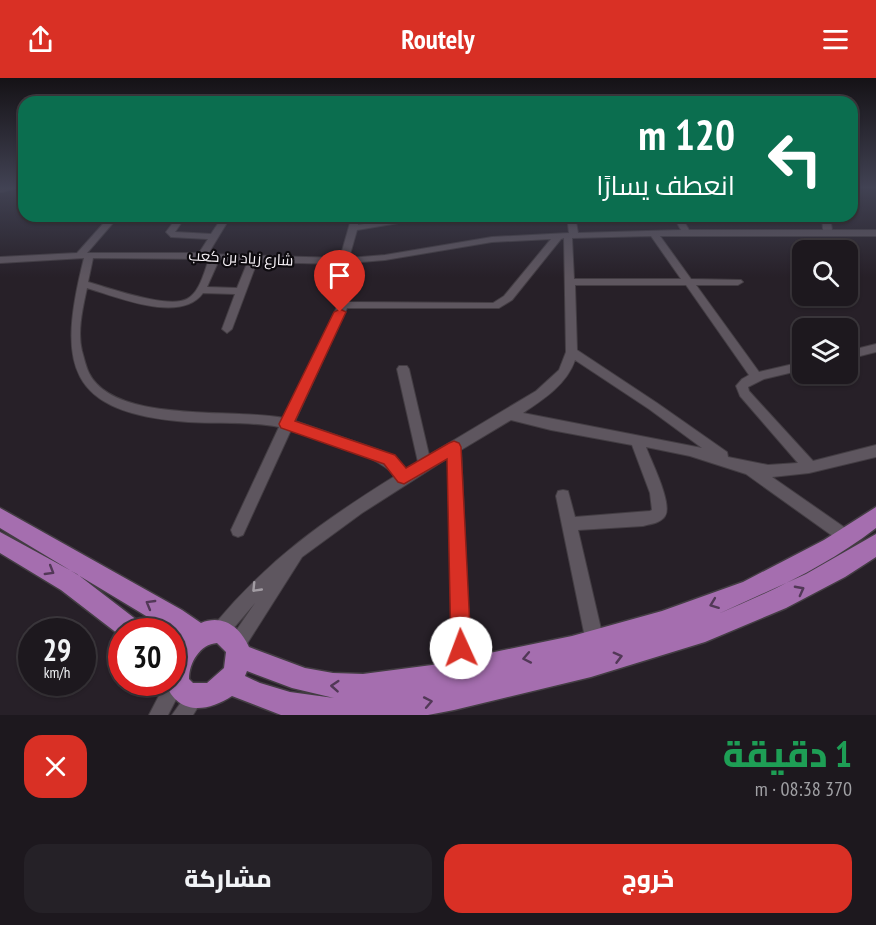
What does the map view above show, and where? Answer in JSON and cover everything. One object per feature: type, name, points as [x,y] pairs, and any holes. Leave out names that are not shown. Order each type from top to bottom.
[{"type":"main road","points":[[0,517],[174,618],[303,681],[349,687],[462,671],[595,642],[710,606],[749,590],[814,557],[876,516]]},
{"type":"main road","points":[[0,542],[69,582],[116,618]]},
{"type":"main road","points":[[229,681],[255,695],[302,707],[326,710],[364,711],[440,699],[549,676],[681,639],[744,617],[780,601],[872,552]]},
{"type":"main road","points":[[186,649],[224,641]]},
{"type":"main road","points":[[188,706],[213,694],[229,681],[236,668],[224,641]]},
{"type":"street","points":[[110,222],[84,255],[75,349],[85,378],[98,392],[117,404],[142,412],[260,420],[286,424],[390,460],[404,477]]},
{"type":"street","points":[[178,222],[170,232],[171,234],[214,237]]},
{"type":"street","points":[[202,256],[223,222]]},
{"type":"street","points":[[238,530],[343,304],[346,283],[345,261],[355,222]]},
{"type":"street","points":[[354,228],[391,222]]},
{"type":"street","points":[[224,641],[298,550],[404,477],[509,414],[560,377],[570,362],[572,352],[567,236],[570,222]]},
{"type":"street","points":[[681,222],[686,232]]},
{"type":"street","points":[[827,222],[828,232]]},
{"type":"street","name":"شارع زياد بن كعب","points":[[0,260],[84,255],[345,261],[407,254],[497,238],[686,232],[876,233]]},
{"type":"street","points":[[653,233],[757,377]]},
{"type":"street","points":[[343,304],[495,306],[507,298],[567,236]]},
{"type":"street","points":[[82,283],[168,305],[189,303],[200,290],[215,257]]},
{"type":"street","points":[[227,329],[253,259]]},
{"type":"street","points":[[570,282],[738,282]]},
{"type":"street","points":[[200,290],[242,291]]},
{"type":"street","points":[[858,352],[876,348]]},
{"type":"street","points":[[572,352],[654,406],[730,462]]},
{"type":"street","points":[[792,368],[757,377],[743,384],[744,393],[809,466]]},
{"type":"street","points":[[403,369],[425,466]]},
{"type":"street","points":[[509,414],[566,429],[694,451],[748,468],[785,470],[876,452]]},
{"type":"street","points":[[570,524],[649,518],[659,513],[657,493],[637,441]]},
{"type":"street","points":[[454,447],[462,671]]},
{"type":"street","points":[[748,468],[846,537]]},
{"type":"street","points":[[563,496],[595,642]]},
{"type":"street","points":[[158,715],[165,696]]},
{"type":"route","points":[[340,312],[286,424],[390,460],[404,477],[454,447],[461,648]]}]
